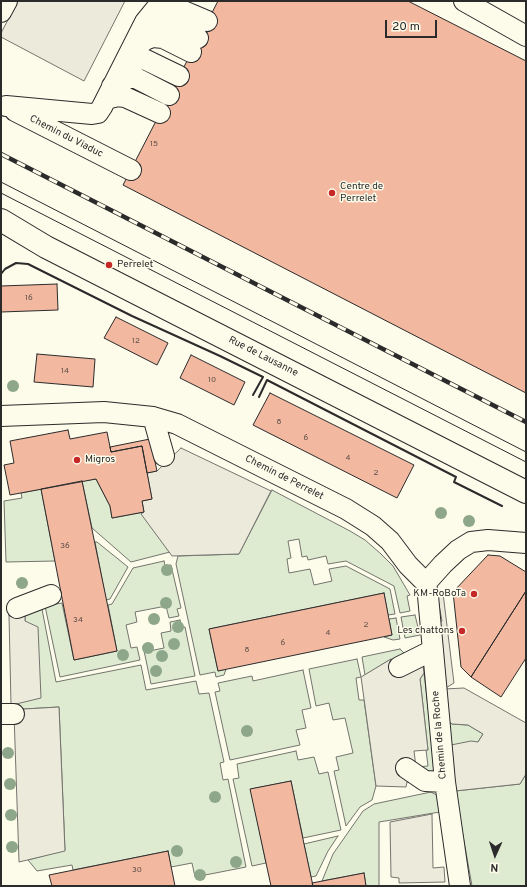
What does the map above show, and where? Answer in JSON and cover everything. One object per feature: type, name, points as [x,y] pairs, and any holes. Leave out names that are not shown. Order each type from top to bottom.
[{"type":"main road","name":"Rue de Lausanne","points":[[1,220],[46,247],[526,492]]},
{"type":"street","points":[[1,12],[7,1]]},
{"type":"street","points":[[183,68],[190,1]]},
{"type":"street","points":[[464,1],[526,36]]},
{"type":"street","points":[[4,105],[96,114],[100,110],[149,16],[163,4],[174,7],[183,68]]},
{"type":"street","points":[[120,71],[157,16],[165,14],[173,16],[183,68]]},
{"type":"street","points":[[120,71],[145,40],[153,37],[163,38],[183,68]]},
{"type":"street","points":[[120,71],[134,61],[144,59],[183,68]]},
{"type":"street","points":[[120,71],[125,87],[132,88],[183,68]]},
{"type":"street","name":"Chemin du Viaduc","points":[[4,105],[131,170]]},
{"type":"street","name":"Chemin de Perrelet","points":[[1,416],[104,412],[153,417],[177,424],[346,509],[374,526],[426,583]]},
{"type":"street","points":[[153,417],[164,456]]},
{"type":"street","points":[[426,583],[458,550],[471,542],[488,540],[526,543]]},
{"type":"street","name":"Chemin de la Roche","points":[[426,583],[454,877]]},
{"type":"street","points":[[12,611],[51,596]]},
{"type":"street","points":[[399,667],[433,650]]},
{"type":"street","points":[[406,768],[425,781],[445,782]]},
{"type":"green space","points":[[96,479],[110,506],[112,518],[144,512],[142,514],[170,552],[131,562],[92,528],[82,481]]},
{"type":"green space","points":[[41,489],[55,561],[6,562],[4,501],[22,498],[21,493]]},
{"type":"green space","points":[[272,490],[350,531],[365,540],[380,553],[393,566],[410,595],[407,596],[410,611],[400,613],[394,586],[346,561],[328,564],[326,556],[308,560],[307,556],[302,557],[299,539],[288,541],[291,558],[287,559],[289,573],[310,569],[314,585],[332,581],[329,569],[346,566],[390,589],[395,614],[388,615],[384,593],[209,629],[218,671],[226,669],[224,675],[216,677],[215,672],[200,675],[176,564],[178,556],[239,554]]},
{"type":"green space","points":[[95,542],[97,542],[128,567],[110,599],[106,600]]},
{"type":"green space","points":[[164,561],[165,566],[171,565],[181,608],[177,609],[179,616],[169,618],[166,606],[135,612],[137,622],[126,625],[131,648],[137,647],[140,660],[60,677],[45,606],[62,603],[74,660],[117,651],[108,605],[112,604],[133,568]]},
{"type":"green space","points":[[42,609],[56,682],[141,665],[146,690],[196,681],[199,694],[209,693],[224,762],[220,763],[223,780],[228,779],[246,867],[195,877],[192,863],[171,867],[168,851],[73,870],[72,865],[37,871],[28,860],[65,850],[59,707],[24,709],[11,705],[25,615]]},
{"type":"green space","points":[[415,615],[420,635],[405,638],[401,617]]},
{"type":"green space","points":[[396,618],[400,639],[393,640],[384,637],[392,635],[389,619]]},
{"type":"green space","points":[[180,620],[182,627],[185,627],[195,676],[151,684],[143,646],[148,645],[149,651],[164,648],[161,633],[171,631],[170,622]]},
{"type":"green space","points":[[400,649],[407,656],[395,663],[391,659],[365,675],[362,657]]},
{"type":"green space","points":[[357,659],[361,677],[356,678],[359,700],[364,700],[376,786],[372,800],[360,807],[346,826],[334,771],[339,770],[336,757],[353,753],[345,718],[333,720],[329,703],[316,706],[309,669]]},
{"type":"green space","points":[[303,670],[311,708],[302,710],[306,728],[296,730],[300,745],[230,760],[215,692],[220,691],[218,683],[252,676],[253,681]]},
{"type":"green space","points":[[424,673],[436,774],[417,767],[428,766],[426,750],[428,750],[420,679]]},
{"type":"green space","points":[[448,721],[452,724],[468,725],[483,734],[474,748],[451,745]]},
{"type":"green space","points":[[296,751],[298,760],[314,757],[319,774],[328,772],[341,830],[303,838],[291,781],[251,789],[266,863],[252,866],[233,779],[239,778],[237,764]]},
{"type":"green space","points":[[526,774],[526,886],[472,886],[455,791],[520,784]]},
{"type":"green space","points":[[431,792],[438,796],[440,812],[379,822],[379,886],[366,886],[364,873],[322,881],[333,854],[363,811],[374,804]]},
{"type":"green space","points":[[338,836],[328,851],[316,876],[311,877],[304,844]]},
{"type":"shaded area","points":[[18,1],[125,1],[84,81],[1,37],[1,33]]},
{"type":"shaded area","points":[[181,448],[271,491],[239,554],[172,556],[141,514],[144,512],[142,501],[152,499],[147,473],[157,471]]},
{"type":"shaded area","points":[[443,593],[454,683],[444,689],[464,688],[526,723],[526,774],[520,784],[455,791],[451,745],[471,741],[478,742],[483,734],[468,725],[452,724],[448,721],[435,625],[442,621],[437,594]]},
{"type":"shaded area","points":[[9,615],[25,615],[25,621],[38,627],[41,698],[12,705],[24,709],[59,707],[65,851],[19,862],[14,714],[11,705]]},
{"type":"shaded area","points":[[421,649],[424,673],[420,679],[428,750],[414,751],[418,783],[407,782],[406,787],[376,786],[361,677],[391,659],[395,662]]},
{"type":"shaded area","points":[[432,814],[433,868],[444,867],[445,882],[399,883],[399,878],[391,877],[390,822]]},
{"type":"building","name":"Centre de Perrelet","points":[[218,1],[408,1],[526,61],[526,393],[123,185]]},
{"type":"building","points":[[57,284],[58,310],[1,312],[1,286]]},
{"type":"building","points":[[116,317],[168,343],[157,365],[104,338]]},
{"type":"building","points":[[37,354],[95,359],[93,387],[34,382]]},
{"type":"building","points":[[191,355],[245,382],[234,405],[180,378]]},
{"type":"building","points":[[270,393],[414,465],[397,498],[253,425]]},
{"type":"building","points":[[68,430],[70,439],[107,432],[111,452],[142,446],[152,499],[142,501],[144,512],[112,518],[110,506],[96,479],[10,495],[4,465],[14,463],[10,441]]},
{"type":"building","points":[[150,439],[157,471],[147,473],[142,446],[111,452],[110,447]]},
{"type":"building","points":[[82,481],[117,651],[74,660],[41,489]]},
{"type":"building","points":[[488,555],[500,556],[526,572],[526,591],[471,677],[461,667],[453,592]]},
{"type":"building","points":[[526,591],[526,658],[501,697],[471,677]]},
{"type":"building","points":[[384,593],[392,635],[218,671],[209,629]]},
{"type":"building","points":[[291,781],[313,886],[271,886],[250,789]]},
{"type":"building","points":[[168,851],[175,886],[52,886],[49,875]]},
{"type":"building","points":[[364,873],[366,886],[313,886],[312,883]]},
{"type":"tram line","points":[[1,182],[526,452]]},
{"type":"tram line","points":[[1,193],[526,462]]},
{"type":"railway","points":[[1,154],[526,422]]},
{"type":"wall","points":[[1,274],[5,269],[16,263],[28,264],[132,316],[220,356],[263,377],[253,395]]},
{"type":"wall","points":[[259,397],[267,380],[456,477],[454,482],[502,506]]},
{"type":"place","name":"Centre de Perrelet","points":[[332,193]]},
{"type":"place","name":"Perrelet","points":[[109,265]]},
{"type":"place","name":"Migros","points":[[77,460]]},
{"type":"place","name":"KM-RoBoTa","points":[[474,594]]},
{"type":"place","name":"Les chattons","points":[[462,631]]}]
